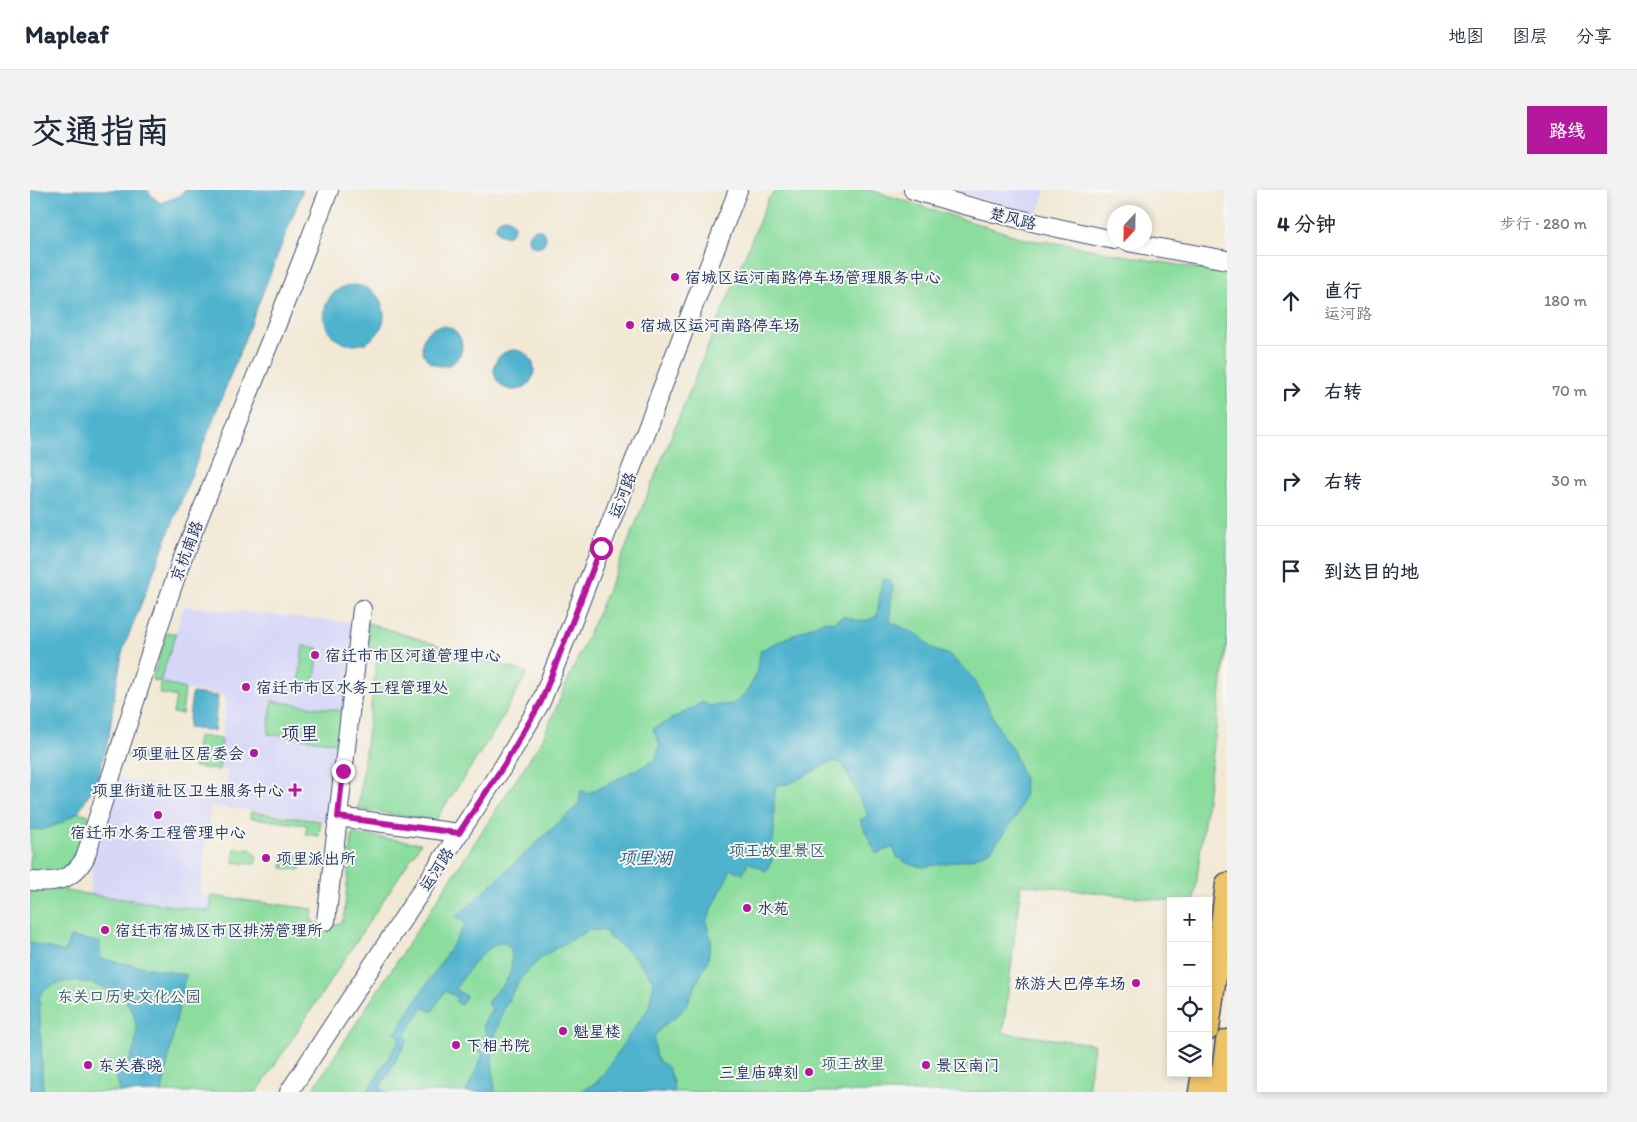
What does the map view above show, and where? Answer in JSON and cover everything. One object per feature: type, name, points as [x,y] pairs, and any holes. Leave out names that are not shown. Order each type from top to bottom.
[{"type":"main road","points":[[1212,999],[1227,884]]},
{"type":"main road","points":[[1220,1092],[1227,1041]]},
{"type":"main road","points":[[1200,1092],[1202,1077]]},
{"type":"street","name":"京杭南路","points":[[30,881],[60,880],[76,872],[85,858],[158,626],[179,568],[277,324],[328,190]]},
{"type":"street","name":"运河路","points":[[289,1092],[506,762],[541,702],[738,190]]},
{"type":"street","name":"楚风路","points":[[913,190],[964,206],[1107,239]]},
{"type":"street","points":[[1152,246],[1227,260]]},
{"type":"street","points":[[326,921],[362,609]]},
{"type":"street","points":[[338,817],[459,833]]},
{"type":"street","points":[[1212,1031],[1227,1036]]},
{"type":"shaded area","points":[[953,190],[1046,190],[1038,213],[1023,211]]},
{"type":"shaded area","points":[[184,606],[347,622],[353,632],[331,820],[211,806],[200,894],[212,896],[211,911],[89,894],[96,841],[116,779],[212,793],[212,798],[224,800],[228,770],[219,769],[226,695],[192,690],[160,682]]},
{"type":"green space","points":[[777,190],[870,190],[1029,240],[1057,243],[1227,274],[1227,643],[1195,897],[1167,897],[1167,901],[1021,884],[1003,1033],[1094,1044],[1088,1092],[311,1092],[542,740],[617,569],[769,197]]},
{"type":"green space","points":[[368,623],[527,673],[494,732],[435,821],[358,809],[378,649],[366,647]]},
{"type":"green space","points":[[167,633],[176,633],[160,682],[152,680]]},
{"type":"green space","points":[[303,646],[319,648],[314,686],[299,684]]},
{"type":"green space","points":[[162,682],[185,689],[182,714],[173,713],[176,697],[159,693]]},
{"type":"green space","points":[[272,701],[344,711],[340,743],[268,734]]},
{"type":"green space","points":[[198,736],[222,739],[219,770],[194,767]]},
{"type":"green space","points":[[129,753],[168,758],[167,763],[128,758]]},
{"type":"green space","name":"东关口历史文化公园","points":[[78,812],[89,815],[74,860],[67,869],[65,891],[210,911],[212,896],[313,909],[312,922],[334,925],[342,922],[344,917],[352,834],[421,843],[257,1092],[30,1092],[30,829],[44,829],[61,823]]},
{"type":"green space","points":[[251,812],[321,821],[319,836],[306,834],[307,825],[250,818]]},
{"type":"green space","points":[[235,848],[249,849],[254,852],[257,857],[255,864],[233,862]]},
{"type":"green space","points":[[287,854],[302,856],[300,870],[282,868],[283,857]]},
{"type":"water","points":[[30,190],[148,190],[160,203],[180,196],[184,190],[303,190],[123,650],[109,736],[97,781],[78,812],[63,822],[42,830],[30,829]]},
{"type":"water","points":[[505,218],[511,221],[514,227],[511,233],[505,236],[499,233],[496,227],[499,221]]},
{"type":"water","points":[[537,229],[543,232],[546,238],[543,244],[537,247],[531,244],[528,238],[531,232]]},
{"type":"water","points":[[354,285],[371,290],[379,298],[384,315],[379,332],[371,340],[354,345],[337,340],[329,332],[324,315],[329,298],[337,290]]},
{"type":"water","points":[[446,326],[453,329],[459,335],[462,346],[461,354],[453,363],[446,366],[438,366],[431,363],[423,354],[422,342],[425,335],[434,327]]},
{"type":"water","points":[[518,350],[525,353],[531,359],[534,370],[533,378],[525,387],[518,390],[510,390],[503,387],[495,378],[494,366],[497,359],[506,351]]},
{"type":"water","name":"项里湖","points":[[882,579],[889,579],[893,587],[891,622],[920,636],[934,650],[950,655],[975,680],[1002,735],[1013,750],[1024,779],[1025,793],[1017,816],[991,850],[971,859],[923,867],[909,864],[897,857],[893,847],[876,854],[860,820],[868,816],[843,764],[833,761],[789,784],[776,785],[772,861],[766,871],[748,862],[743,874],[731,869],[706,922],[711,940],[708,960],[686,1006],[678,1015],[663,1026],[654,1037],[655,1055],[668,1068],[674,1092],[579,1092],[597,1082],[610,1065],[648,1009],[654,983],[634,957],[608,937],[607,931],[589,930],[542,957],[520,979],[503,1010],[494,1040],[492,1062],[495,1092],[466,1092],[483,1055],[478,1048],[486,1033],[483,1025],[492,1008],[487,1004],[505,982],[511,968],[511,948],[503,942],[481,955],[455,989],[466,996],[461,1005],[455,1001],[457,997],[445,991],[432,1012],[423,1007],[405,1035],[408,1039],[380,1087],[386,1092],[367,1092],[401,1038],[395,1033],[466,924],[456,917],[579,804],[581,790],[587,793],[596,790],[655,760],[660,744],[653,729],[703,702],[709,706],[733,704],[747,692],[755,677],[761,650],[823,621],[832,622],[844,616],[864,620],[877,616]]},
{"type":"water","points":[[192,693],[218,696],[214,731],[188,728]]},
{"type":"water","points":[[70,937],[100,942],[100,959],[187,975],[184,981],[162,1092],[119,1092],[116,1076],[127,1066],[136,1041],[136,1023],[133,1012],[122,998],[112,991],[84,982],[70,981],[57,983],[47,989],[39,998],[43,1092],[30,1092],[30,943],[65,952]]},
{"type":"place","name":"宿城区运河南路停车场管理服务中心","points":[[675,277]]},
{"type":"place","name":"宿城区运河南路停车场","points":[[630,325]]},
{"type":"place","name":"宿迁市市区河道管理中心","points":[[315,655]]},
{"type":"place","name":"宿迁市市区水务工程管理处","points":[[246,687]]},
{"type":"place","name":"项里社区居委会","points":[[254,753]]},
{"type":"place","name":"项里街道社区卫生服务中心","points":[[295,790]]},
{"type":"place","name":"宿迁市水务工程管理中心","points":[[158,815]]},
{"type":"place","name":"项里派出所","points":[[266,858]]},
{"type":"place","name":"水苑","points":[[747,908]]},
{"type":"place","name":"宿迁市宿城区市区排涝管理所","points":[[105,930]]},
{"type":"place","name":"旅游大巴停车场","points":[[1136,983]]},
{"type":"place","name":"魁星楼","points":[[563,1031]]},
{"type":"place","name":"下相书院","points":[[456,1045]]},
{"type":"place","name":"东关春晓","points":[[88,1065]]},
{"type":"place","name":"景区南门","points":[[926,1065]]},
{"type":"place","name":"三皇庙碑刻","points":[[809,1072]]},
{"type":"district","name":"项里","points":[[300,733]]},
{"type":"route","points":[[343,771],[338,817],[459,833],[506,762],[541,702],[601,548]]},
{"type":"park label","name":"项王故里景区","points":[[777,850]]},
{"type":"park label","name":"项王故里","points":[[853,1063]]}]
